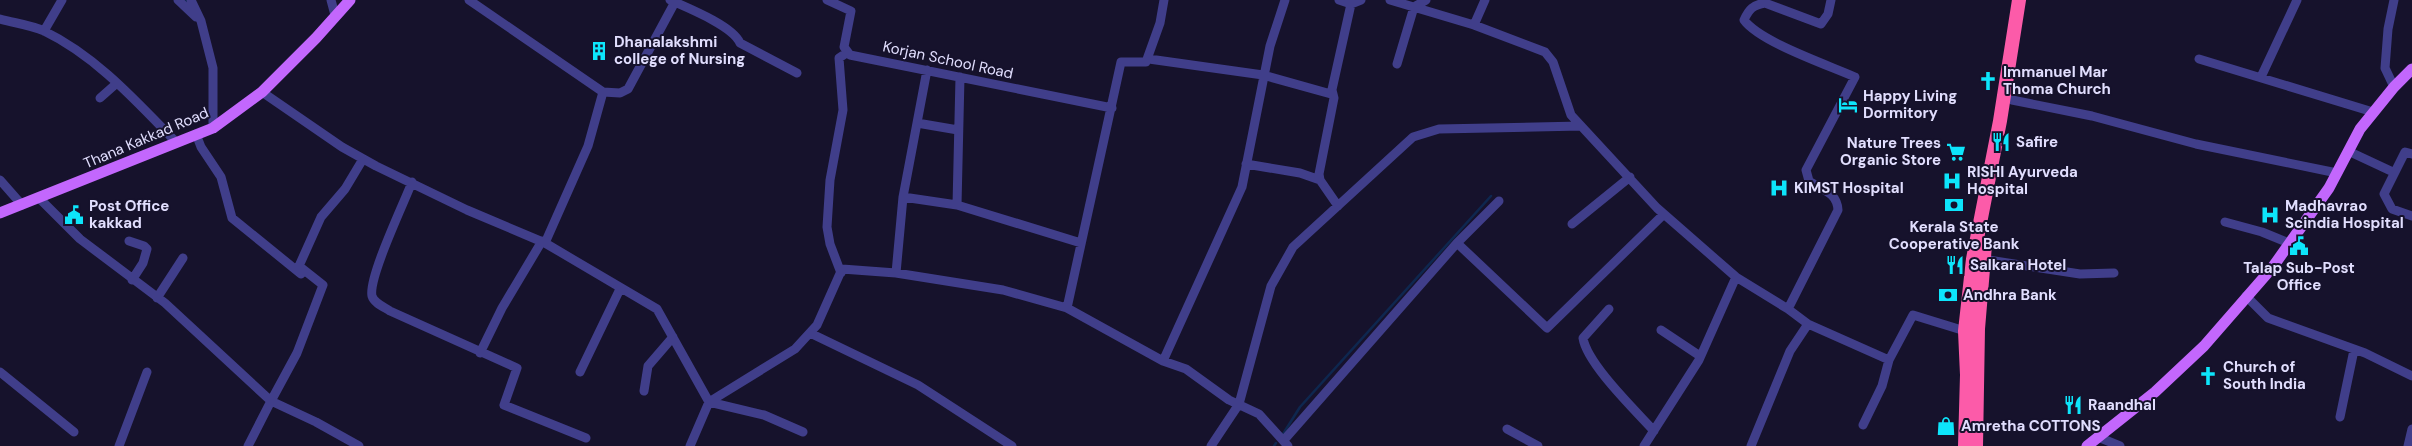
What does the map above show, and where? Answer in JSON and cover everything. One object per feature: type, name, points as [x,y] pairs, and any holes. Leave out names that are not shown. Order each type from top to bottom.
[{"type":"highway","points":[[1976,446],[1972,375],[1965,331],[1973,259],[2000,121],[2019,0]]},
{"type":"highway","points":[[1965,446],[1982,259],[2012,100],[2026,0]]},
{"type":"main road","name":"Thana Kakkad Road","points":[[0,213],[40,199],[213,128],[262,92],[316,38],[350,0]]},
{"type":"main road","points":[[2087,446],[2155,392],[2204,346],[2272,268],[2329,188],[2360,129],[2394,87],[2412,69]]},
{"type":"street","points":[[44,31],[62,0]]},
{"type":"street","points":[[178,0],[201,21]]},
{"type":"street","points":[[191,0],[201,21],[214,68],[213,128]]},
{"type":"street","points":[[331,0],[335,15]]},
{"type":"street","points":[[469,0],[603,92],[620,93],[628,89],[674,1],[737,36],[740,43],[797,73]]},
{"type":"street","name":"Korjan School Road","points":[[827,0],[851,11],[844,47],[850,55],[1112,108]]},
{"type":"street","points":[[1149,59],[1160,22],[1164,0]]},
{"type":"street","points":[[1163,361],[1242,187],[1263,75],[1285,0]]},
{"type":"street","points":[[1340,0],[1351,4],[1361,0]]},
{"type":"street","points":[[1390,0],[1474,25],[1545,52],[1554,62],[1571,115],[1664,214],[1736,277],[1788,308],[1808,324],[1889,360]]},
{"type":"street","points":[[1396,64],[1414,7],[1426,0]]},
{"type":"street","points":[[1474,25],[1485,0]]},
{"type":"street","points":[[1788,308],[1838,210],[1838,201],[1834,195],[1809,181],[1806,170],[1855,77],[1792,50],[1749,27],[1744,20],[1748,10],[1756,4],[1765,3],[1821,24],[1828,14],[1831,0]]},
{"type":"street","points":[[2261,77],[2297,0]]},
{"type":"street","points":[[2394,0],[2388,29],[2385,68],[2394,87]]},
{"type":"street","points":[[1067,308],[1121,62],[1146,62],[1149,59],[1263,75],[1331,94],[1351,4]]},
{"type":"street","points":[[0,19],[44,31],[69,45],[117,83],[176,142]]},
{"type":"street","points":[[841,273],[830,244],[827,227],[830,180],[843,110],[839,58],[845,54]]},
{"type":"street","points":[[2199,59],[2373,112]]},
{"type":"street","points":[[896,273],[903,197],[927,70]]},
{"type":"street","points":[[956,206],[960,77]]},
{"type":"street","points":[[100,98],[117,83]]},
{"type":"street","points":[[1332,90],[1334,98],[1319,174],[1320,180],[1338,206]]},
{"type":"street","points":[[262,92],[363,159],[467,210],[544,242],[657,310],[709,402],[764,415],[802,432]]},
{"type":"street","points":[[480,353],[502,308],[544,242],[588,146],[603,92]]},
{"type":"street","points":[[2012,100],[2092,116],[2196,144],[2337,173]]},
{"type":"street","points":[[917,123],[958,130]]},
{"type":"street","points":[[1211,446],[1239,404],[1271,286],[1293,247],[1413,137],[1439,129],[1581,126]]},
{"type":"street","points":[[196,134],[201,147],[222,177],[232,218],[301,274],[299,266],[321,217],[345,189],[363,159]]},
{"type":"street","points":[[2348,151],[2393,172]]},
{"type":"street","points":[[2412,154],[2405,152],[2393,172],[2384,194],[2392,209],[2412,216]]},
{"type":"street","points":[[1246,164],[1300,173],[1320,180]]},
{"type":"street","points":[[1572,224],[1630,177]]},
{"type":"street","points":[[0,180],[22,205]]},
{"type":"street","points":[[412,182],[376,276],[372,295],[374,301],[390,311],[517,368],[504,405],[586,438]]},
{"type":"street","points":[[903,197],[956,206],[1081,243]]},
{"type":"street","points":[[40,199],[80,239],[157,298],[222,354],[271,401],[316,422],[359,446]]},
{"type":"street","points":[[690,446],[709,402],[795,349],[817,325],[842,269],[896,273],[1003,290],[1067,308],[1163,361],[1186,369],[1239,404],[1259,414],[1286,443],[1457,243],[1499,201]]},
{"type":"street","points":[[1457,243],[1547,328],[1664,214]]},
{"type":"street","points":[[2225,222],[2262,232],[2288,243]]},
{"type":"street","points":[[129,241],[144,246],[147,249],[143,263],[132,280]]},
{"type":"street","points":[[157,298],[183,258]]},
{"type":"street","points":[[1982,259],[2080,274],[2114,273]]},
{"type":"street","points":[[248,446],[297,353],[323,285],[299,266]]},
{"type":"street","points":[[1644,446],[1700,356],[1736,277]]},
{"type":"street","points":[[580,372],[620,289]]},
{"type":"street","points":[[2246,296],[2268,318],[2354,350],[2412,376]]},
{"type":"street","points":[[1609,309],[1583,338],[1584,346],[1611,384],[1654,432]]},
{"type":"street","points":[[1863,425],[1882,386],[1889,360],[1913,315],[1965,331]]},
{"type":"street","points":[[1751,446],[1790,351],[1808,324]]},
{"type":"street","points":[[1661,330],[1700,356]]},
{"type":"street","points":[[810,333],[918,385],[1012,446]]},
{"type":"street","points":[[644,391],[648,366],[673,337]]},
{"type":"street","points":[[2340,417],[2354,350]]},
{"type":"street","points":[[0,372],[74,432]]},
{"type":"street","points":[[119,446],[148,372]]},
{"type":"street","points":[[1506,429],[1538,446]]},
{"type":"street","points":[[2408,446],[2412,429]]},
{"type":"street","points":[[2098,438],[2120,446]]},
{"type":"waterway","points":[[1283,434],[1300,407],[1491,196]]},
{"type":"place","name":"Dhanalakshmi college of Nursing","points":[[599,51]]},
{"type":"place","name":"Immanuel Mar Thoma Church","points":[[1988,81]]},
{"type":"place","name":"Happy Living Dormitory","points":[[1848,105]]},
{"type":"place","name":"Safire","points":[[2001,142]]},
{"type":"place","name":"Nature Trees Organic Store","points":[[1956,152]]},
{"type":"place","name":"RISHI Ayurveda Hospital","points":[[1952,181]]},
{"type":"place","name":"KIMST Hospital","points":[[1779,188]]},
{"type":"place","name":"Kerala State Cooperative Bank","points":[[1954,205]]},
{"type":"place","name":"Post Office kakkad","points":[[74,215]]},
{"type":"place","name":"Madhavrao Scindia Hospital","points":[[2270,215]]},
{"type":"place","name":"Talap Sub-Post Office","points":[[2299,246]]},
{"type":"place","name":"Salkara Hotel","points":[[1955,265]]},
{"type":"place","name":"Andhra Bank","points":[[1948,295]]},
{"type":"place","name":"Church of South India","points":[[2208,376]]},
{"type":"place","name":"Raandhal","points":[[2073,405]]},
{"type":"place","name":"Amretha COTTONS","points":[[1946,426]]}]
